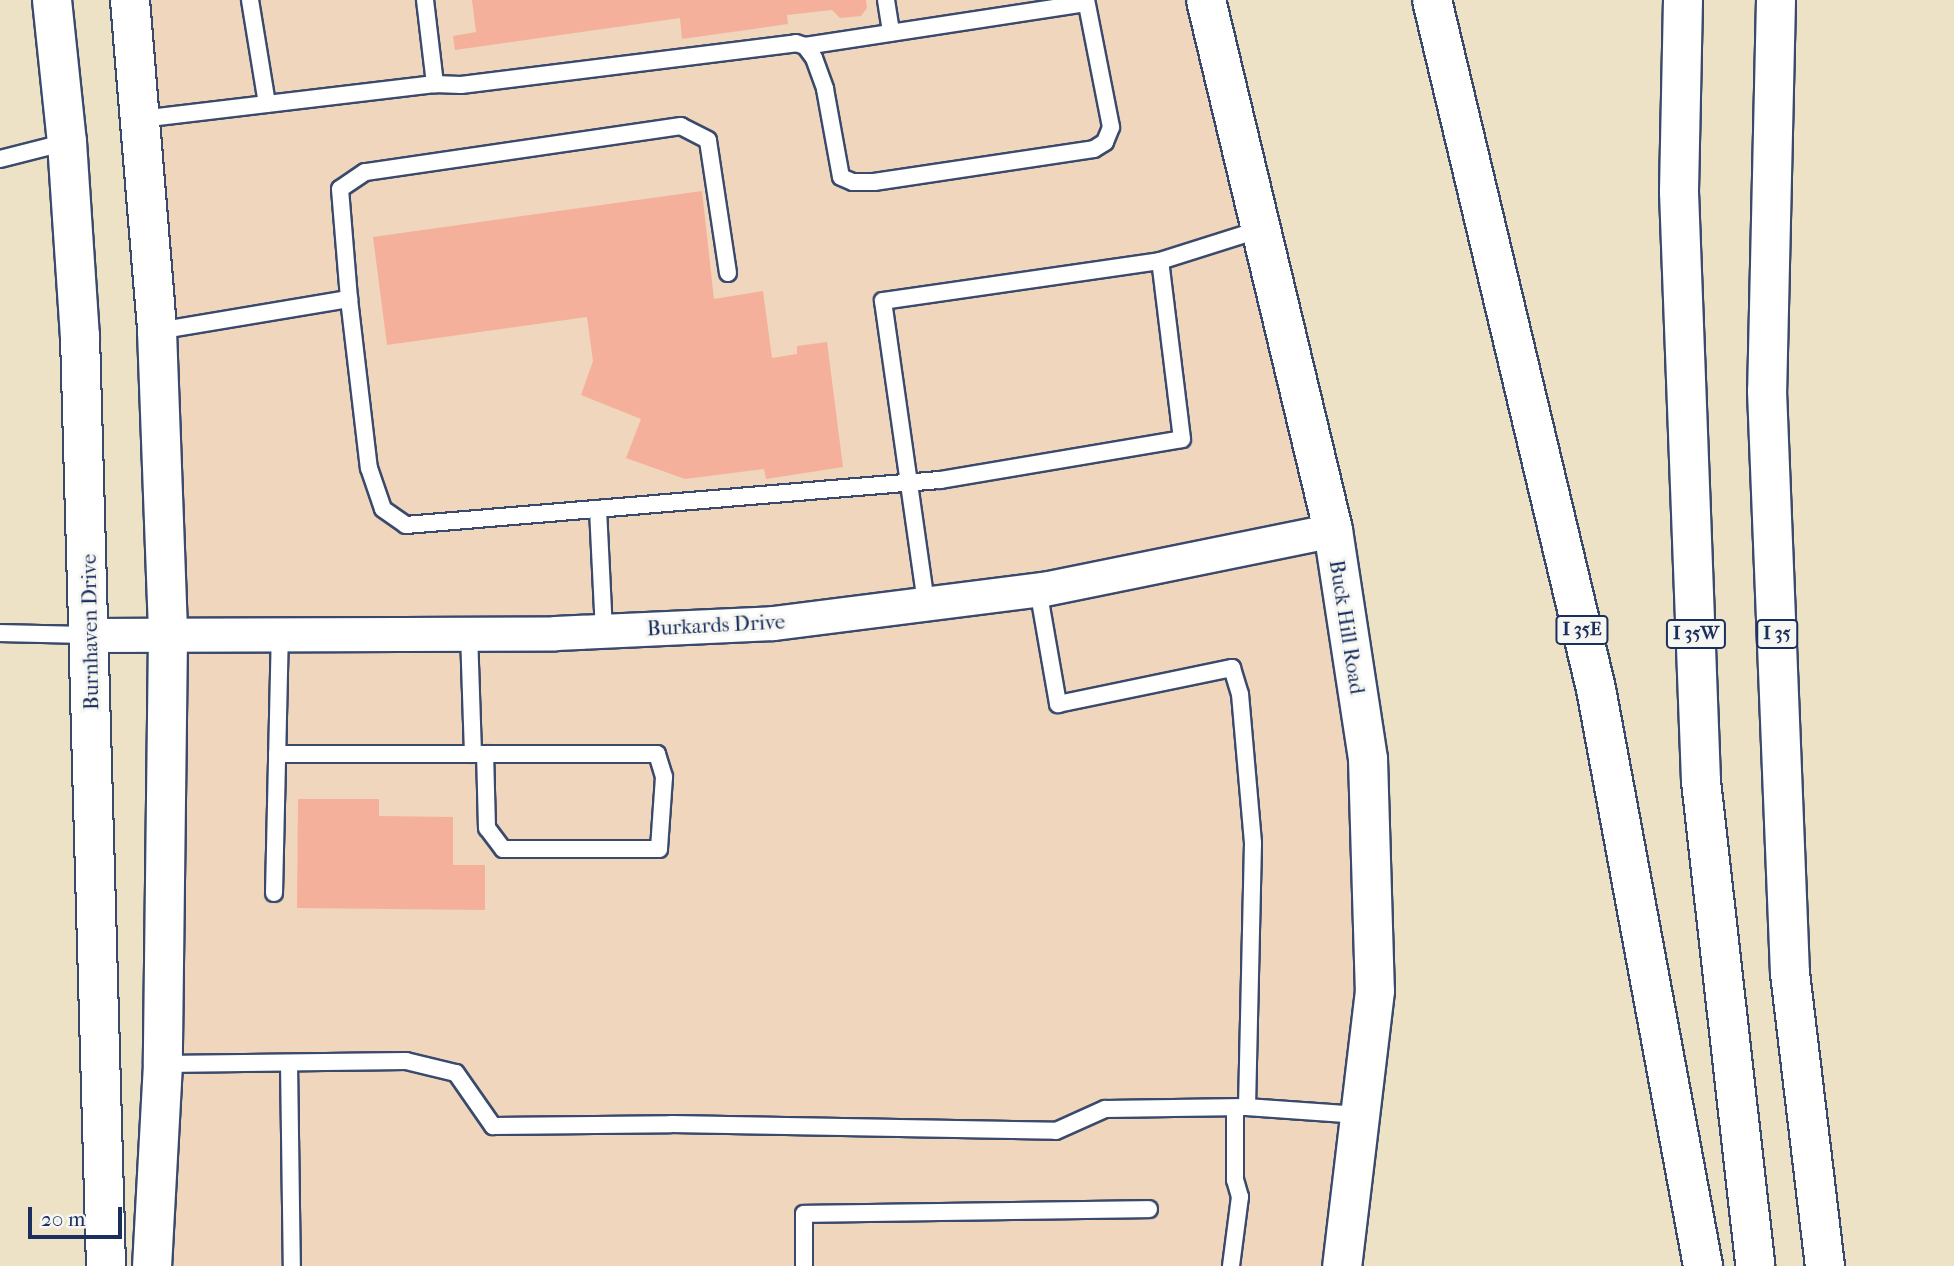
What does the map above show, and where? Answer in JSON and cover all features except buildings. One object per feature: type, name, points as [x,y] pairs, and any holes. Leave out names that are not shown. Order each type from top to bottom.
[{"type":"main road","name":"Burnhaven Drive","points":[[52,0],[66,142],[80,336],[91,635],[106,1266]]},
{"type":"main road","points":[[130,0],[156,331],[168,635],[163,1064],[152,1266]]},
{"type":"main road","name":"Buck Hill Road","points":[[1206,0],[1333,530],[1368,758],[1375,991],[1342,1266]]},
{"type":"main road","name":"I 35E","points":[[1432,0],[1596,689],[1703,1266]]},
{"type":"main road","name":"I 35W","points":[[1683,0],[1679,192],[1701,781],[1755,1266]]},
{"type":"main road","name":"I 35","points":[[1776,0],[1768,391],[1774,571],[1790,974],[1825,1266]]},
{"type":"street","name":"Burkards Drive","points":[[91,635],[604,631],[773,623],[1038,589],[1333,530]]},
{"type":"lane","points":[[250,0],[267,104]]},
{"type":"lane","points":[[425,0],[435,84]]},
{"type":"lane","points":[[886,0],[891,33]]},
{"type":"lane","points":[[141,119],[435,84],[461,85],[796,43],[805,46],[1086,1],[1111,127],[1105,142],[1094,149],[874,183],[853,183],[841,177],[825,89],[805,46]]},
{"type":"lane","points":[[728,273],[708,140],[681,126],[365,172],[340,189],[349,299],[369,468],[383,509],[406,525],[907,483],[940,480],[1182,439],[1160,261]]},
{"type":"lane","points":[[0,159],[66,142]]},
{"type":"lane","points":[[926,603],[883,301],[1160,261],[1261,229]]},
{"type":"lane","points":[[156,331],[349,299]]},
{"type":"lane","points":[[598,509],[604,631]]},
{"type":"lane","points":[[1038,589],[1058,704],[1232,668],[1240,694],[1253,843],[1235,1180],[1240,1197],[1231,1266]]},
{"type":"lane","points":[[0,633],[91,635]]},
{"type":"lane","points":[[277,754],[479,754],[657,754],[664,777],[659,849],[503,849],[487,828],[479,754],[468,633]]},
{"type":"lane","points":[[274,893],[280,635]]},
{"type":"lane","points":[[163,1064],[406,1061],[457,1073],[493,1125],[671,1124],[1056,1131],[1105,1109],[1241,1107],[1360,1115]]},
{"type":"lane","points":[[289,1063],[292,1266]]},
{"type":"lane","points":[[804,1266],[804,1214],[1149,1209]]},
{"type":"shaded area","points":[[130,0],[1206,0],[1368,759],[1342,1266],[152,1266],[163,1064]]}]
